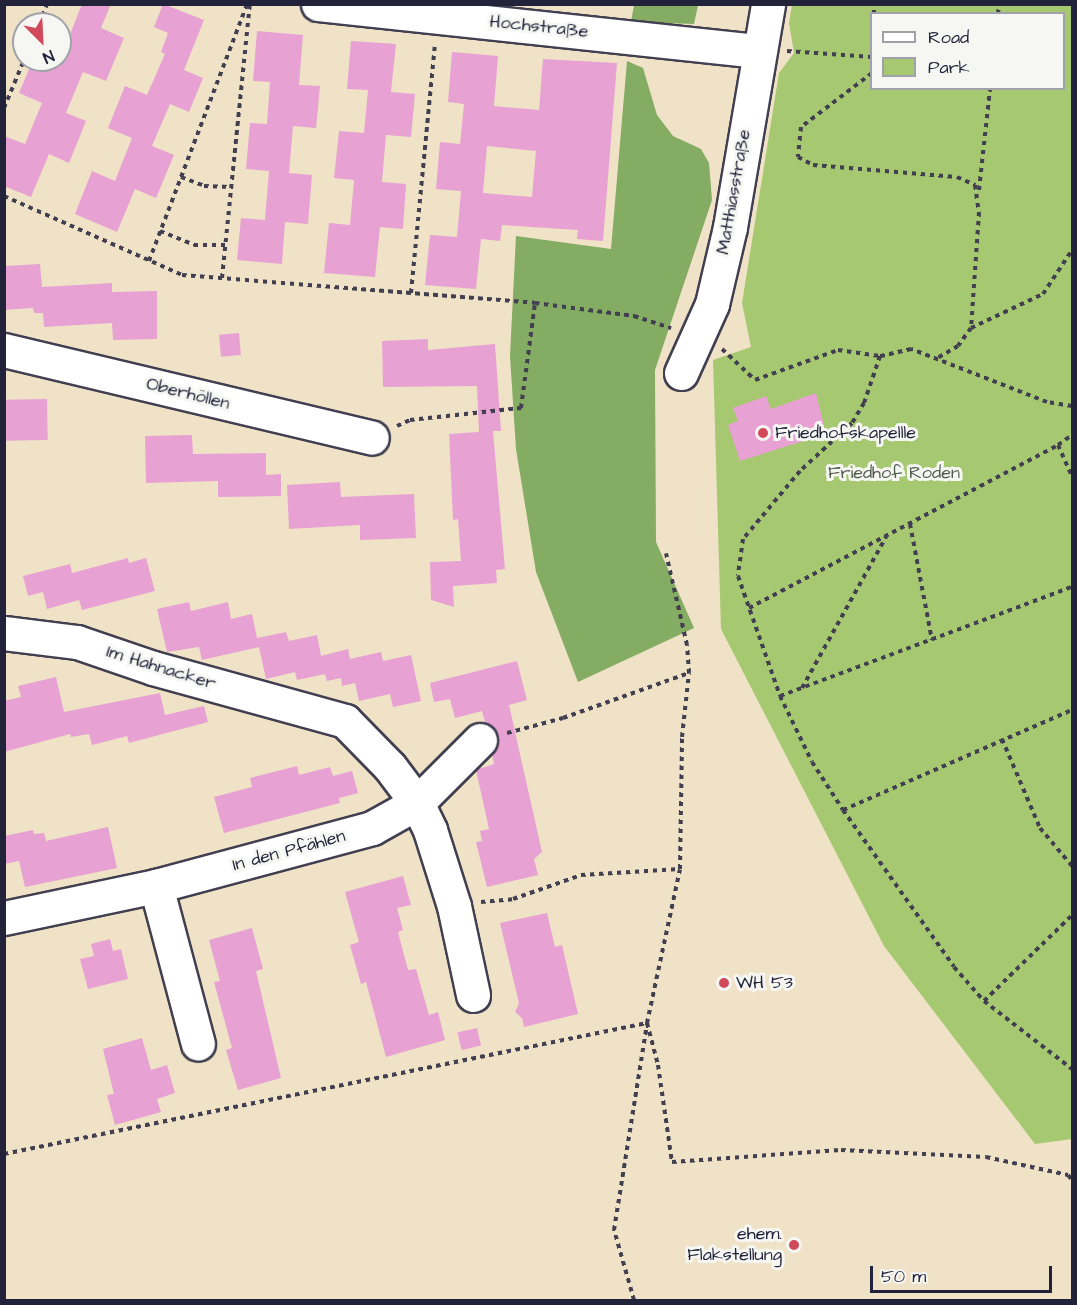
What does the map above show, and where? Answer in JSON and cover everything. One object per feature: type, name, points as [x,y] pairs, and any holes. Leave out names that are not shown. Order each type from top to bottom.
[{"type":"street","name":"Hochstraße","points":[[318,4],[759,48]]},
{"type":"street","name":"Matthiasstraße","points":[[681,373],[700,337],[730,227],[768,4]]},
{"type":"street","name":"Oberhöllen","points":[[4,350],[372,438]]},
{"type":"street","name":"Im Hahnacker","points":[[4,633],[76,642],[153,668],[345,722],[354,729],[417,803]]},
{"type":"street","name":"In den Pfählen","points":[[4,918],[156,886],[331,841],[387,821],[417,803],[480,740]]},
{"type":"street","points":[[417,803],[430,830],[454,906],[473,995]]},
{"type":"street","points":[[156,886],[198,1044]]},
{"type":"path","points":[[149,261],[248,4]]},
{"type":"path","points":[[222,278],[248,4]]},
{"type":"path","points":[[411,293],[437,17]]},
{"type":"path","points":[[759,48],[794,53],[870,57]]},
{"type":"path","points":[[4,108],[19,72]]},
{"type":"path","points":[[870,75],[801,127],[798,157],[813,165],[957,177],[975,185],[978,191]]},
{"type":"path","points":[[971,328],[978,191],[990,90]]},
{"type":"path","points":[[181,177],[204,186],[231,187]]},
{"type":"path","points":[[4,196],[182,275],[535,303],[634,316],[700,337],[731,354],[756,380],[838,350],[880,356],[910,349],[1047,402],[1072,406]]},
{"type":"path","points":[[160,231],[194,245],[225,245]]},
{"type":"path","points":[[937,358],[958,346],[971,328],[1043,294],[1066,264],[1072,250]]},
{"type":"path","points":[[1066,264],[1072,262]]},
{"type":"path","points":[[372,438],[410,420],[521,408],[535,303]]},
{"type":"path","points":[[880,356],[864,403],[852,423],[800,471],[743,539],[738,576],[780,696],[812,762],[843,810],[954,967],[984,1001],[1072,1069]]},
{"type":"path","points":[[749,608],[1058,445],[1072,435]]},
{"type":"path","points":[[1058,445],[1072,477]]},
{"type":"path","points":[[910,524],[932,639]]},
{"type":"path","points":[[802,688],[886,536]]},
{"type":"path","points":[[634,1300],[614,1230],[647,1023],[680,869],[682,737],[689,673],[679,604],[666,554]]},
{"type":"path","points":[[780,696],[1072,587]]},
{"type":"path","points":[[480,740],[563,718],[689,673]]},
{"type":"path","points":[[843,810],[1072,710]]},
{"type":"path","points":[[1002,739],[1040,828],[1072,866]]},
{"type":"path","points":[[454,906],[513,898],[580,875],[680,869]]},
{"type":"path","points":[[984,1001],[1072,915]]},
{"type":"path","points":[[4,1154],[647,1023]]},
{"type":"path","points":[[647,1023],[658,1065],[672,1162],[841,1150],[986,1157],[1068,1175],[1072,1180]]},
{"type":"green space","points":[[634,5],[698,5],[694,24],[631,22]]},
{"type":"green space","name":"Friedhof Roden","points":[[792,5],[1072,5],[1072,1139],[1035,1144],[884,946],[721,629],[713,360],[751,347],[742,303],[779,73],[794,53],[789,23]]},
{"type":"green space","points":[[627,61],[643,68],[657,115],[673,136],[701,149],[709,163],[712,200],[655,370],[656,542],[694,628],[578,682],[536,572],[516,449],[510,356],[516,236],[611,249]]},
{"type":"building","points":[[82,4],[111,4],[101,28],[124,38],[106,81],[83,72],[66,113],[86,121],[69,163],[49,154],[31,197],[4,186],[4,136],[25,144],[42,103],[19,93],[28,72],[72,72],[72,29]]},
{"type":"building","points":[[163,4],[204,20],[184,70],[203,78],[189,112],[170,104],[152,146],[174,155],[156,198],[135,189],[117,232],[75,214],[92,171],[115,181],[132,138],[108,128],[125,86],[147,95],[165,54],[161,52],[168,33],[154,27]]},
{"type":"building","points":[[257,31],[303,35],[299,85],[320,86],[316,128],[293,126],[289,173],[312,175],[308,224],[285,222],[282,264],[237,260],[241,218],[265,220],[269,171],[246,169],[250,123],[267,124],[270,82],[253,81]]},
{"type":"building","points":[[351,41],[396,44],[391,92],[415,94],[411,137],[386,135],[382,182],[406,184],[403,229],[380,227],[375,277],[324,273],[329,223],[350,225],[354,180],[334,178],[339,131],[364,133],[368,90],[347,89]]},
{"type":"building","points":[[452,52],[498,56],[494,106],[539,110],[543,59],[617,63],[603,241],[577,239],[578,230],[502,225],[500,241],[481,239],[476,289],[425,285],[430,235],[457,237],[461,191],[436,189],[440,142],[460,144],[464,104],[448,102]],"holes":[[[487,146],[536,151],[532,197],[483,193]]]},
{"type":"building","points":[[40,264],[42,287],[112,283],[112,292],[157,291],[157,339],[113,340],[112,323],[44,327],[43,313],[34,313],[33,308],[4,310],[4,266]]},
{"type":"building","points":[[239,333],[241,355],[221,357],[219,335]]},
{"type":"building","points":[[428,339],[428,350],[495,344],[501,431],[493,431],[505,569],[496,570],[497,583],[453,586],[454,607],[431,600],[430,562],[461,561],[458,519],[453,520],[449,434],[479,432],[477,386],[383,387],[382,341]]},
{"type":"building","name":"Friedhofskapellle","points":[[816,393],[826,434],[740,461],[728,425],[738,421],[733,408],[766,396],[771,409]]},
{"type":"building","points":[[47,399],[48,440],[5,441],[4,400]]},
{"type":"building","points":[[192,435],[193,454],[266,453],[266,475],[281,474],[281,496],[218,497],[218,481],[146,483],[145,436]]},
{"type":"building","points":[[340,482],[341,497],[414,494],[416,538],[360,540],[360,525],[289,529],[287,485]]},
{"type":"building","points":[[128,558],[129,563],[146,558],[155,591],[82,610],[79,600],[47,609],[43,592],[28,596],[23,576],[70,564],[72,573]]},
{"type":"building","points":[[189,602],[191,611],[228,602],[231,619],[252,614],[257,638],[286,632],[289,641],[317,635],[321,656],[348,649],[350,659],[381,652],[383,661],[411,655],[421,701],[393,707],[390,694],[359,701],[355,683],[342,686],[341,678],[327,681],[325,674],[297,680],[295,672],[266,679],[259,647],[202,660],[199,647],[167,652],[157,609]]},
{"type":"building","points":[[517,661],[527,700],[509,705],[542,852],[534,859],[538,875],[487,887],[476,842],[482,841],[480,831],[489,829],[476,770],[494,764],[492,754],[498,745],[498,735],[485,722],[482,711],[455,718],[450,699],[434,702],[430,683]]},
{"type":"building","points":[[56,677],[64,712],[160,693],[165,715],[204,706],[208,722],[129,743],[127,736],[92,745],[89,734],[71,737],[70,734],[4,752],[4,701],[21,697],[18,686]]},
{"type":"building","points":[[297,766],[299,775],[330,767],[333,776],[352,771],[358,793],[339,798],[340,803],[224,833],[214,797],[252,787],[250,778]]},
{"type":"building","points":[[108,827],[117,868],[25,887],[19,861],[4,864],[4,836],[33,830],[34,834],[44,833],[46,841]]},
{"type":"building","points":[[403,876],[411,905],[397,908],[403,930],[398,932],[408,970],[416,969],[429,1015],[438,1012],[445,1040],[386,1057],[366,982],[361,984],[350,945],[359,942],[345,892]]},
{"type":"building","points":[[547,913],[555,947],[562,945],[578,1014],[524,1027],[522,1018],[515,1012],[519,1003],[500,923]]},
{"type":"building","points":[[252,928],[263,969],[256,971],[281,1078],[238,1090],[226,1050],[232,1048],[214,982],[220,981],[209,940]]},
{"type":"building","points":[[110,939],[113,951],[121,949],[128,979],[88,989],[80,959],[94,956],[91,944]]},
{"type":"building","points":[[477,1028],[481,1046],[462,1050],[458,1032]]},
{"type":"building","points":[[142,1038],[151,1070],[167,1065],[175,1093],[157,1099],[161,1112],[115,1125],[107,1095],[114,1094],[103,1049]]},
{"type":"place","name":"Friedhofskapellle","points":[[763,433]]},
{"type":"place","name":"WH 53","points":[[724,983]]},
{"type":"place","name":"ehem. Flakstellung","points":[[794,1245]]}]
